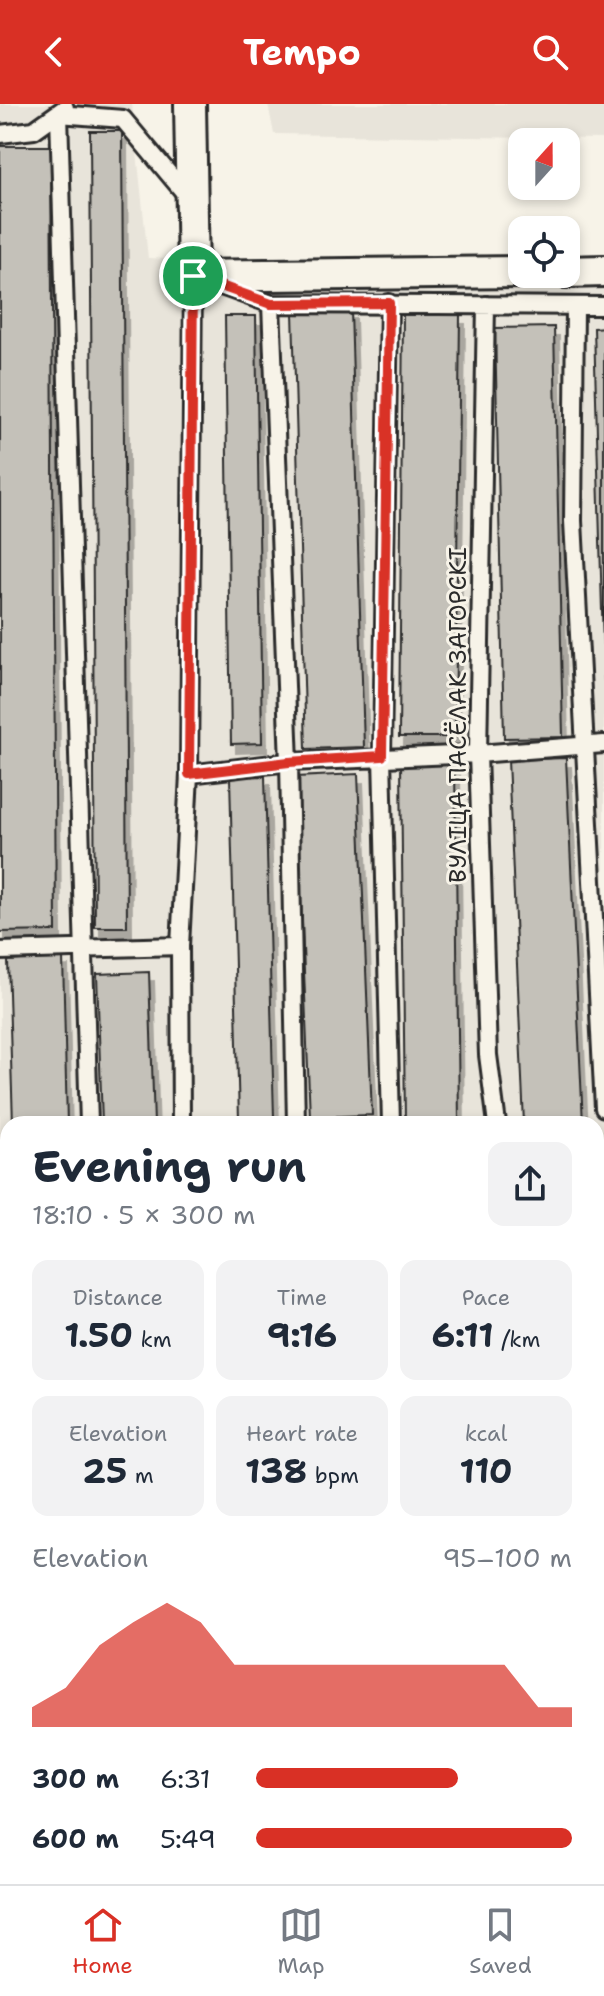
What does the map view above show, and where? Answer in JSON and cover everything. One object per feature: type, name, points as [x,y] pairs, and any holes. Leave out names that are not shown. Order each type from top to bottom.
[{"type":"street","points":[[190,104],[193,276],[508,272]]},
{"type":"street","points":[[580,272],[604,271]]},
{"type":"lane","points":[[64,109],[89,1116]]},
{"type":"lane","points":[[0,134],[34,130],[64,109],[123,119],[191,202]]},
{"type":"lane","points":[[181,1116],[180,946],[189,774],[193,276],[271,304],[604,306]]},
{"type":"lane","points":[[389,303],[382,756],[391,1116]]},
{"type":"lane","points":[[271,304],[289,762],[296,1116]]},
{"type":"lane","name":"ВУЛІЦА ПАСЁЛАК ЗАГОРСКІ","points":[[486,305],[478,754],[488,1055],[496,1116]]},
{"type":"lane","points":[[575,306],[573,521],[604,1108]]},
{"type":"lane","points":[[189,774],[289,762],[478,754],[604,744]]},
{"type":"lane","points":[[0,951],[180,946]]},
{"type":"shaded area","points":[[0,104],[132,104],[148,258],[508,275],[508,288],[580,288],[580,278],[604,279],[604,1116],[0,1116]]},
{"type":"shaded area","points":[[268,104],[604,104],[604,139],[580,139],[580,128],[508,128],[508,138],[274,134]]},
{"type":"building","points":[[90,131],[122,131],[127,927],[95,927]]},
{"type":"building","points":[[0,146],[51,146],[56,931],[0,932]]},
{"type":"building","points":[[351,310],[364,747],[306,749],[293,312]]},
{"type":"building","points":[[403,314],[460,315],[455,737],[399,737]]},
{"type":"building","points":[[225,316],[256,316],[262,743],[231,744]]},
{"type":"building","points":[[554,327],[563,737],[504,738],[495,328]]},
{"type":"building","points":[[604,327],[604,682],[594,328]]},
{"type":"building","points":[[566,758],[583,1116],[524,1116],[508,760]]},
{"type":"building","points":[[455,763],[459,1116],[405,1116],[401,764]]},
{"type":"building","points":[[358,774],[372,1115],[310,1116],[296,777]]},
{"type":"building","points":[[265,776],[274,1116],[239,1116],[230,777]]},
{"type":"building","points":[[63,957],[67,1116],[13,1116],[8,961]]},
{"type":"building","points":[[149,972],[154,1116],[102,1116],[97,974]]},
{"type":"route","points":[[193,276],[271,304],[389,303],[382,756],[289,762],[189,774],[193,276]]}]
